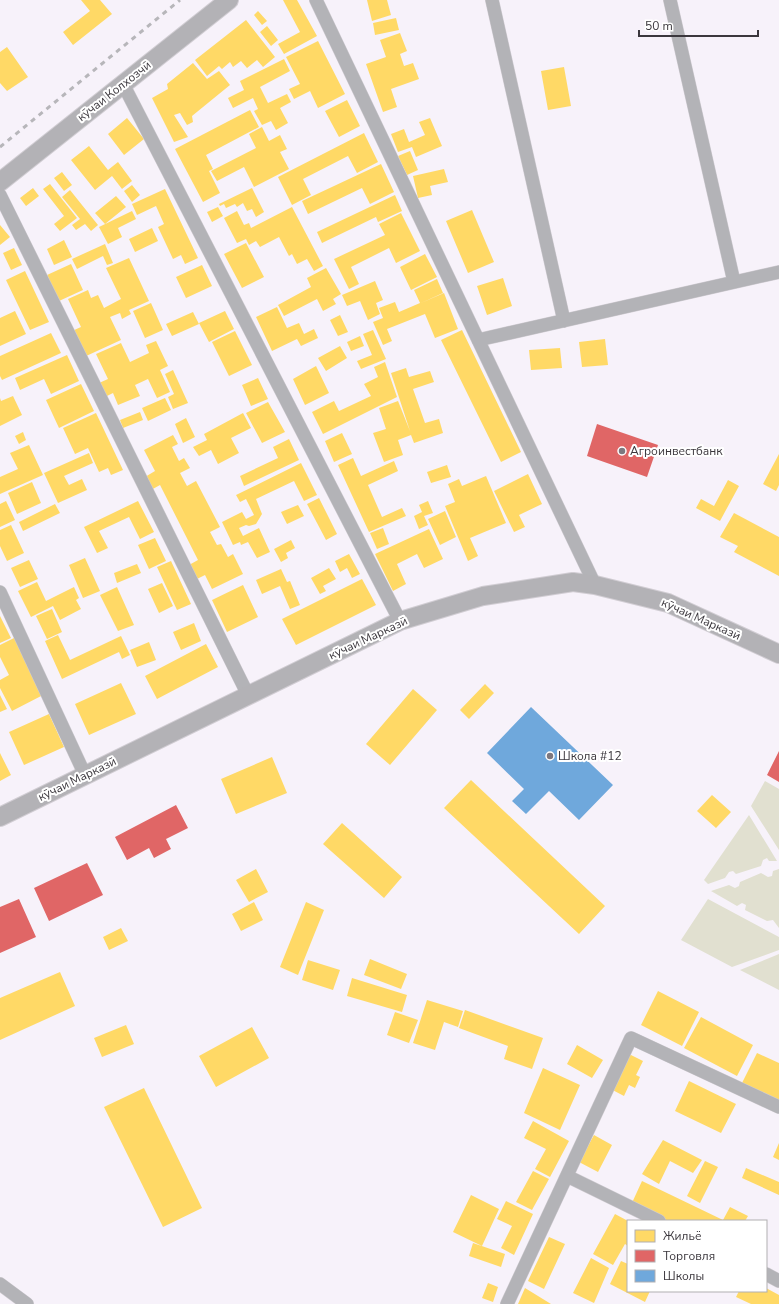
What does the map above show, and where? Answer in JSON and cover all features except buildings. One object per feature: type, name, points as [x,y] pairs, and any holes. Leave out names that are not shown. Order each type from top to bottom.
[{"type":"main road","name":"кӯчаи Колхозчӣ","points":[[0,182],[229,0]]},
{"type":"main road","name":"кӯчаи Марказӣ","points":[[0,817],[400,621],[483,596],[573,582],[595,585],[668,602],[779,654]]},
{"type":"street","points":[[316,0],[595,585]]},
{"type":"street","points":[[492,0],[564,321]]},
{"type":"street","points":[[670,0],[734,282]]},
{"type":"street","points":[[123,84],[400,621]]},
{"type":"street","points":[[0,195],[248,695]]},
{"type":"street","points":[[478,340],[779,272]]},
{"type":"street","points":[[0,592],[85,775]]},
{"type":"street","points":[[507,1304],[631,1038],[779,1107]]},
{"type":"street","points":[[567,1176],[657,1220]]},
{"type":"street","points":[[767,1275],[779,1281]]},
{"type":"street","points":[[0,1284],[27,1304]]},
{"type":"shaded area","points":[[765,781],[779,789],[779,850],[751,806]]},
{"type":"shaded area","points":[[749,815],[777,861],[769,861],[767,858],[763,860],[761,866],[736,874],[733,871],[729,872],[725,878],[708,884],[704,880]]},
{"type":"shaded area","points":[[779,869],[779,928],[773,920],[767,921],[745,910],[746,905],[742,903],[737,906],[711,891],[729,885],[735,888],[739,886],[740,882],[761,873],[768,877],[772,876],[773,871]]},
{"type":"shaded area","points":[[708,899],[779,937],[779,950],[732,967],[681,940]]},
{"type":"shaded area","points":[[779,954],[779,990],[740,970]]},
{"type":"railway","points":[[0,147],[180,0]]},
{"type":"place","name":"Агроинвестбанк","points":[[622,451]]},
{"type":"place","name":"Школа #12","points":[[550,756]]}]
